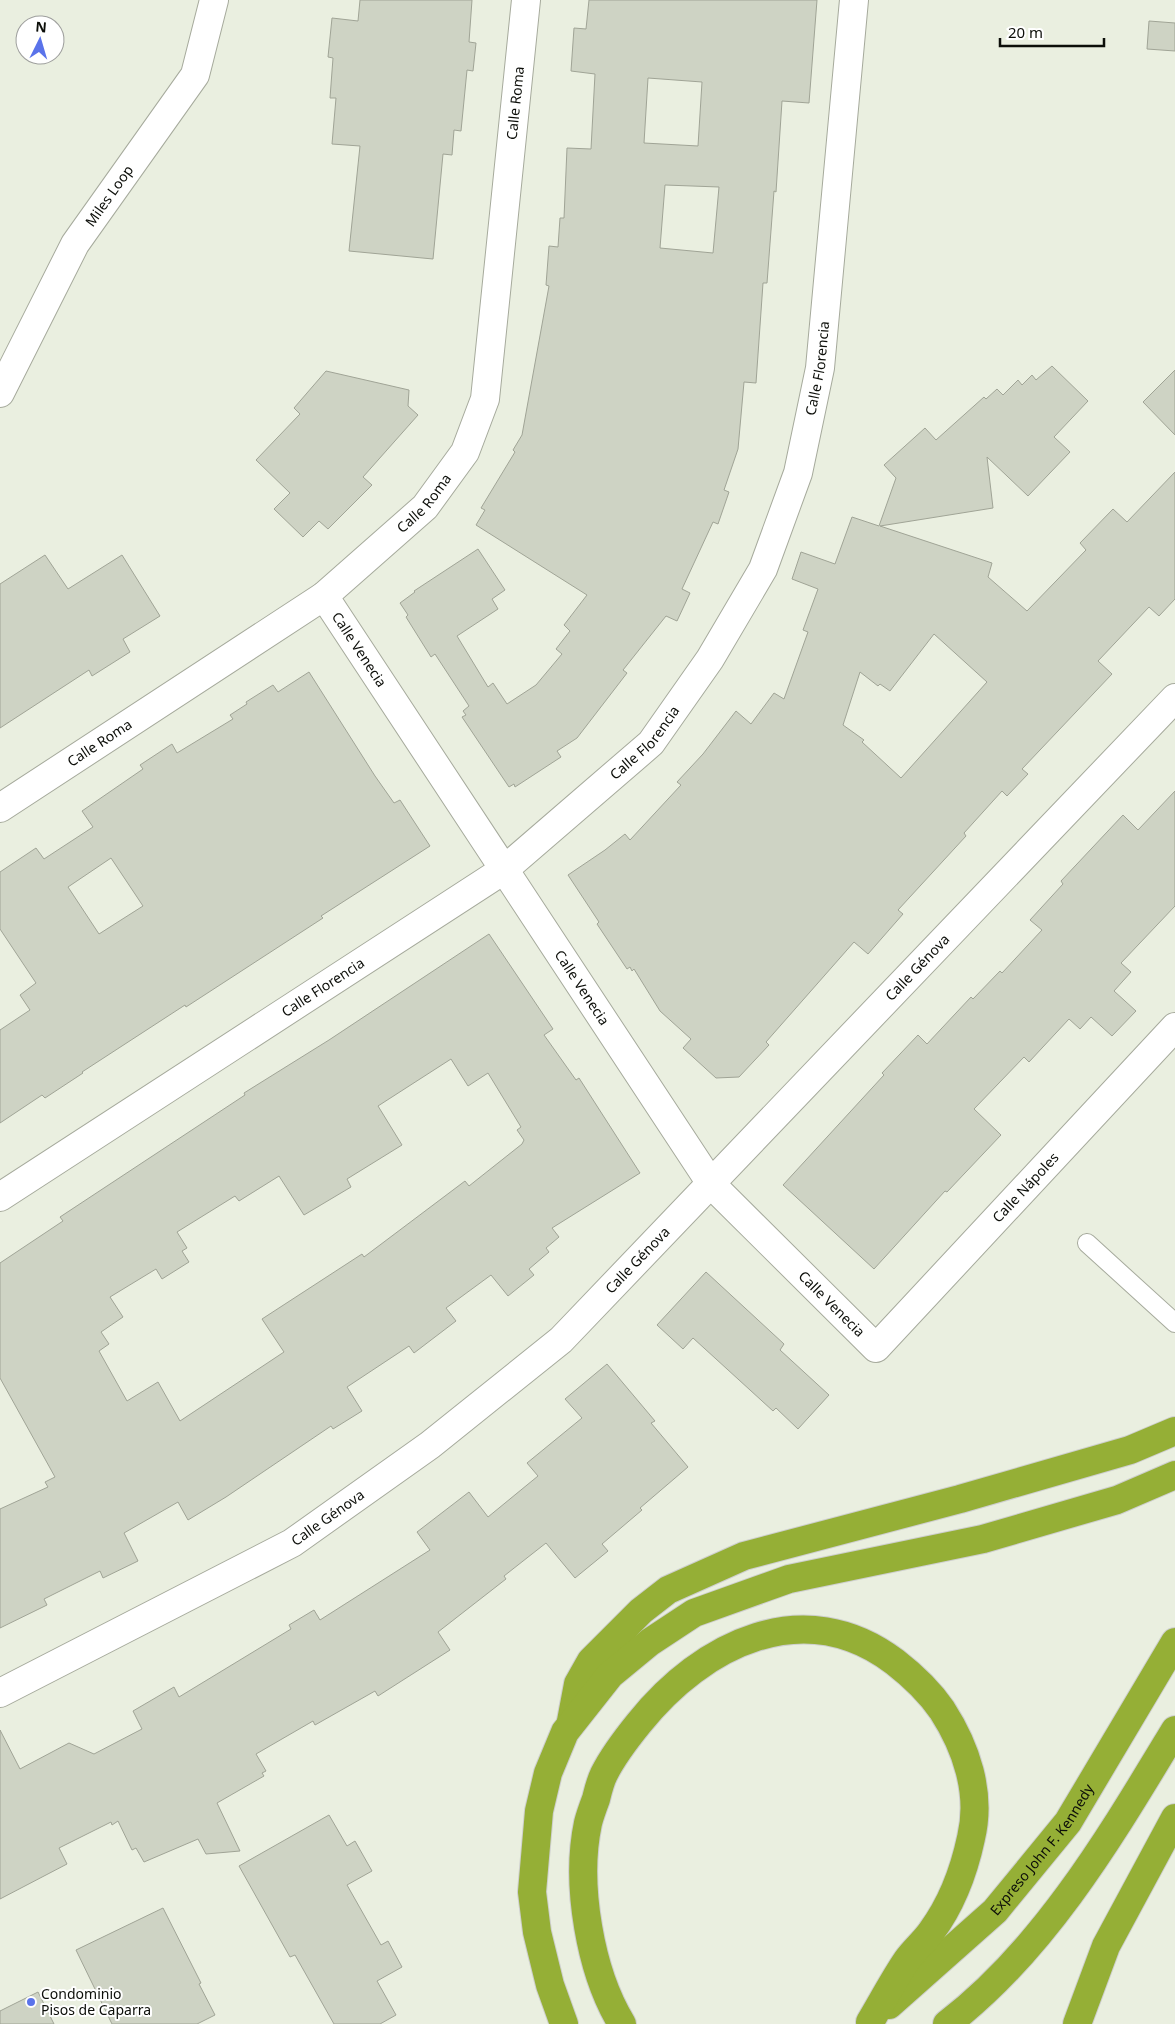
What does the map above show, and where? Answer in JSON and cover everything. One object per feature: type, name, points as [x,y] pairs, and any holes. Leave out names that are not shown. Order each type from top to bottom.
[{"type":"highway","points":[[570,1725],[578,1684],[591,1662],[641,1611],[668,1590],[744,1556],[951,1501],[1130,1450],[1175,1431]]},
{"type":"highway","points":[[564,2024],[550,1985],[537,1932],[532,1892],[538,1811],[548,1774],[565,1732],[610,1675],[650,1642],[694,1613],[789,1579],[983,1539],[1116,1500],[1175,1474]]},
{"type":"highway","points":[[622,2024],[602,1980],[587,1917],[585,1864],[588,1824],[603,1775],[624,1740],[656,1701],[698,1665],[735,1645],[770,1632],[805,1628],[846,1635],[879,1650],[910,1674],[932,1695],[954,1729],[966,1756],[972,1781],[975,1809],[972,1836],[949,1904],[931,1932],[908,1960],[869,2023]]},
{"type":"highway","name":"Expreso John F. Kennedy","points":[[869,2023],[995,1911],[1068,1822],[1175,1642]]},
{"type":"highway","points":[[947,2024],[968,2008],[1015,1962],[1064,1899],[1115,1829],[1175,1730]]},
{"type":"highway","points":[[1077,2024],[1106,1946],[1175,1818]]},
{"type":"street","name":"Miles Loop","points":[[0,393],[75,244],[195,75],[214,0]]},
{"type":"street","name":"Calle Roma","points":[[0,808],[324,596],[425,507],[465,452],[484,399],[526,0]]},
{"type":"street","name":"Calle Florencia","points":[[0,1197],[504,868],[651,743],[710,658],[763,569],[798,473],[820,368],[854,0]]},
{"type":"street","name":"Calle Venecia","points":[[324,596],[712,1185],[876,1348]]},
{"type":"street","name":"Calle Génova","points":[[0,1693],[292,1543],[430,1445],[561,1340],[712,1185],[1175,698]]},
{"type":"street","name":"Calle Nápoles","points":[[876,1348],[1175,1027]]},
{"type":"lane","points":[[1087,1242],[1175,1323]]},
{"type":"building","points":[[360,0],[472,0],[469,42],[476,43],[473,71],[467,70],[461,131],[454,130],[452,155],[443,154],[433,259],[349,251],[360,146],[332,144],[336,98],[330,98],[333,58],[328,57],[332,18],[358,21]]},
{"type":"building","points":[[589,0],[817,0],[809,103],[782,101],[776,192],[774,191],[767,283],[763,283],[756,383],[744,382],[738,449],[724,490],[729,492],[718,524],[713,522],[682,589],[690,593],[677,621],[666,616],[623,670],[627,673],[577,738],[557,751],[561,757],[515,787],[514,784],[509,787],[462,717],[466,715],[463,711],[469,706],[435,654],[431,657],[406,617],[408,615],[400,603],[414,591],[478,549],[505,590],[492,599],[498,609],[457,636],[488,687],[493,683],[507,704],[536,685],[562,654],[556,649],[570,631],[564,625],[587,595],[476,525],[485,510],[481,508],[515,452],[513,450],[522,435],[549,286],[546,285],[549,246],[558,247],[560,218],[564,218],[567,148],[591,149],[595,74],[571,71],[574,28],[586,29]],"holes":[[[648,78],[702,82],[698,146],[644,143]],[[665,185],[719,187],[713,253],[660,248]]]},
{"type":"building","points":[[1149,21],[1175,23],[1175,51],[1147,49]]},
{"type":"building","points":[[1052,366],[1088,401],[1054,437],[1070,452],[1028,496],[987,457],[993,508],[880,526],[992,563],[988,577],[1027,611],[1086,550],[1080,543],[1113,509],[1127,522],[1175,472],[1175,599],[1159,616],[1149,607],[1098,661],[1112,674],[1022,769],[1028,774],[1007,796],[1002,791],[964,833],[966,836],[898,910],[903,914],[868,954],[854,942],[766,1042],[769,1045],[739,1077],[716,1078],[683,1048],[691,1039],[660,1011],[634,969],[632,971],[630,967],[627,969],[568,875],[625,834],[630,840],[681,785],[677,782],[703,754],[736,711],[751,724],[774,693],[784,699],[808,632],[803,630],[818,589],[792,579],[801,552],[835,564],[852,517],[879,526],[896,478],[884,465],[925,428],[936,440],[984,397],[986,399],[997,389],[1003,395],[1018,380],[1022,385],[1032,375],[1036,380]],"holes":[[[934,634],[987,682],[901,778],[862,742],[864,740],[843,725],[860,672],[878,686],[880,684],[890,691]]]},
{"type":"building","points":[[1175,370],[1175,435],[1143,402]]},
{"type":"building","points":[[326,371],[409,390],[408,406],[418,415],[363,477],[372,485],[328,529],[319,521],[303,537],[274,509],[290,493],[256,460],[300,414],[294,408]]},
{"type":"building","points":[[45,555],[68,589],[122,555],[160,616],[123,639],[130,652],[92,676],[89,670],[0,728],[0,584]]},
{"type":"building","points":[[309,672],[375,776],[394,803],[400,800],[430,846],[321,916],[323,918],[186,1007],[185,1005],[45,1098],[42,1095],[0,1123],[0,1030],[30,1010],[20,995],[36,983],[0,929],[0,872],[36,848],[44,859],[93,827],[82,811],[143,769],[140,765],[172,744],[177,753],[233,719],[230,715],[247,704],[246,702],[273,685],[278,692]],"holes":[[[111,858],[143,906],[99,934],[68,887]]]},
{"type":"building","points":[[1175,791],[1175,906],[1121,963],[1131,972],[1114,991],[1136,1011],[1112,1036],[1091,1017],[1080,1029],[1069,1019],[1029,1062],[1024,1057],[974,1109],[1001,1135],[947,1192],[945,1191],[874,1269],[783,1185],[918,1035],[927,1044],[971,997],[973,999],[1000,971],[1002,973],[1042,930],[1030,920],[1063,884],[1061,881],[1123,815],[1138,830]]},
{"type":"building","points":[[489,934],[553,1029],[544,1035],[576,1080],[579,1078],[640,1173],[552,1228],[559,1237],[546,1248],[549,1252],[529,1269],[534,1275],[508,1296],[491,1275],[446,1308],[456,1321],[414,1353],[409,1346],[347,1387],[362,1411],[333,1429],[331,1426],[226,1497],[188,1520],[178,1502],[124,1533],[138,1561],[103,1578],[100,1571],[44,1599],[47,1605],[0,1628],[0,1509],[48,1487],[45,1482],[55,1477],[0,1378],[0,1263],[63,1221],[60,1217],[245,1095],[244,1093],[329,1040]],"holes":[[[451,1059],[468,1086],[488,1073],[521,1127],[517,1130],[524,1140],[522,1144],[469,1186],[465,1181],[364,1257],[362,1254],[262,1319],[284,1352],[180,1421],[158,1382],[127,1401],[99,1351],[109,1344],[101,1332],[123,1317],[110,1297],[156,1269],[162,1279],[189,1262],[182,1251],[187,1248],[177,1232],[235,1196],[239,1201],[279,1176],[304,1215],[351,1187],[347,1179],[402,1145],[378,1106]]]},
{"type":"building","points":[[706,1272],[784,1344],[780,1350],[829,1395],[798,1429],[776,1408],[773,1411],[693,1338],[683,1349],[657,1325]]},
{"type":"building","points":[[607,1364],[655,1421],[651,1423],[688,1467],[602,1544],[608,1551],[575,1578],[546,1543],[504,1576],[506,1579],[438,1632],[450,1650],[378,1696],[375,1691],[315,1725],[313,1721],[256,1754],[266,1771],[262,1773],[264,1776],[217,1803],[240,1851],[206,1854],[198,1839],[144,1862],[136,1848],[132,1850],[118,1821],[112,1825],[111,1822],[59,1848],[67,1864],[0,1899],[0,1730],[20,1769],[69,1743],[94,1754],[142,1729],[133,1711],[174,1687],[179,1697],[291,1629],[289,1625],[314,1610],[320,1620],[430,1550],[417,1532],[469,1492],[488,1517],[538,1476],[527,1463],[582,1418],[565,1399]]},
{"type":"building","points":[[329,1815],[347,1846],[355,1841],[372,1871],[347,1885],[381,1945],[388,1941],[402,1967],[377,1981],[396,2015],[380,2024],[334,2024],[295,1955],[290,1957],[239,1866]]},
{"type":"building","points":[[163,1908],[215,2015],[197,2024],[112,2024],[76,1950]]},
{"type":"building","name":"Condominio Pisos de Caparra","points":[[38,1992],[54,2024],[0,2024],[0,2011]]},
{"type":"place","name":"Condominio Pisos de Caparra","points":[[31,2002]]}]
